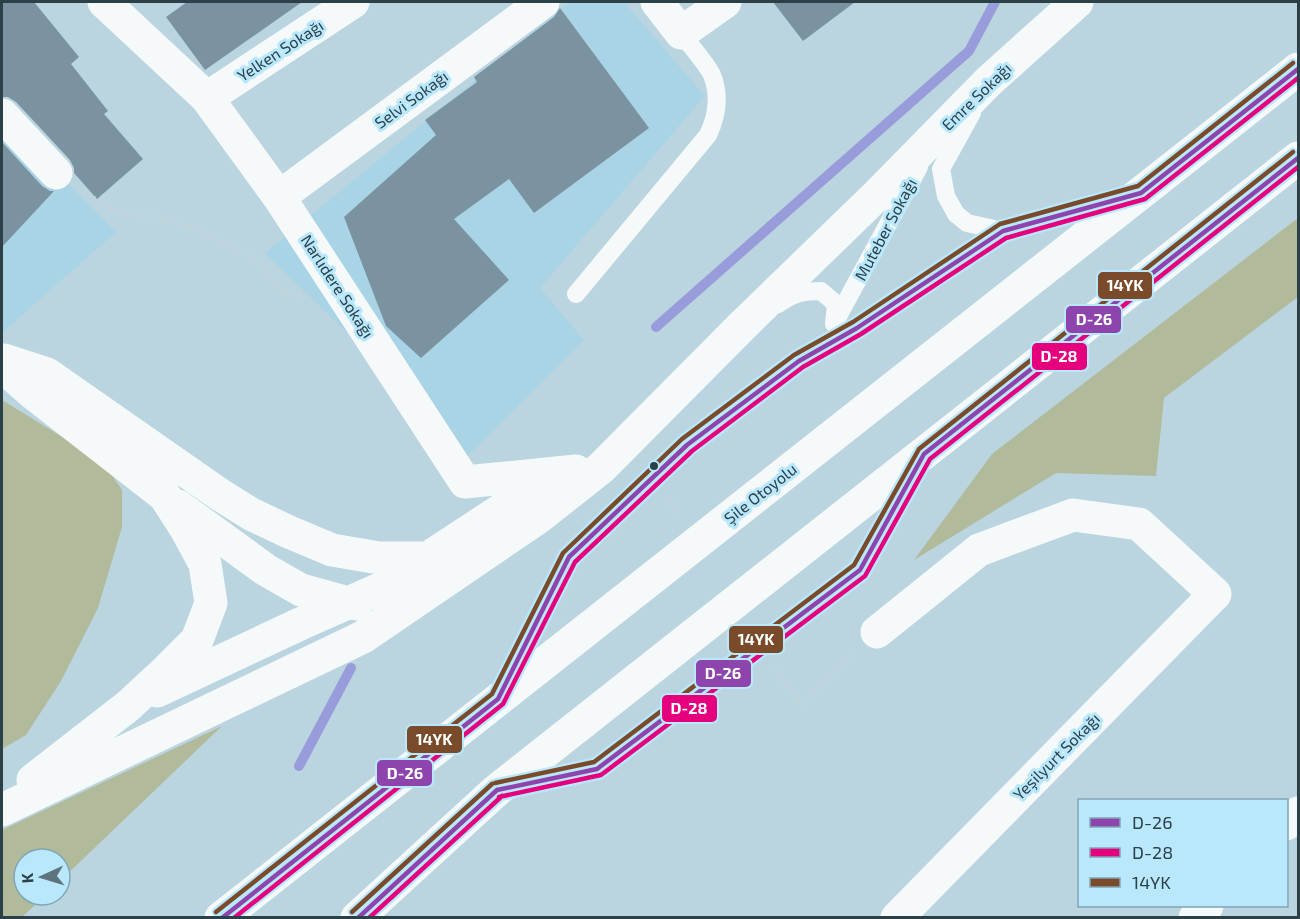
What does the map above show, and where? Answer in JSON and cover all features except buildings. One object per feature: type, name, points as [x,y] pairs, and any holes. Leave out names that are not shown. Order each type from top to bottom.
[{"type":"main road","name":"Narlıdere Sokağı","points":[[104,2],[207,98],[279,196],[465,482],[601,468]]},
{"type":"main road","name":"Yelken Sokağı","points":[[207,98],[353,2]]},
{"type":"main road","name":"Selvi Sokağı","points":[[279,196],[543,2]]},
{"type":"main road","points":[[657,2],[681,33],[725,2]]},
{"type":"main road","name":"Emre Sokağı","points":[[2,810],[363,637],[539,517],[601,468],[989,81],[1077,2]]},
{"type":"main road","name":"Şile Otoyolu","points":[[221,918],[1299,69]]},
{"type":"main road","points":[[2,115],[56,173]]},
{"type":"main road","points":[[357,918],[497,790],[1299,158]]},
{"type":"main road","points":[[2,359],[47,374],[219,494],[251,514],[289,532],[333,550],[379,558],[428,558]]},
{"type":"main road","points":[[2,366],[34,394],[165,496],[266,570],[301,590],[348,603],[403,610]]},
{"type":"main road","points":[[132,702],[382,588],[524,495],[601,468]]},
{"type":"main road","points":[[2,805],[132,702],[197,640],[211,603],[205,564],[165,496]]},
{"type":"main road","name":"Yeşilyurt Sokağı","points":[[877,633],[979,550],[1073,515],[1138,524],[1215,594],[897,918]]},
{"type":"main road","points":[[174,727],[191,703],[282,659],[293,644],[300,624],[301,590],[289,532]]},
{"type":"main road","points":[[1288,833],[1299,844]]},
{"type":"main road","points":[[1195,918],[1206,907]]},
{"type":"lane","points":[[576,294],[708,135],[714,122],[716,90],[712,73],[681,33]]},
{"type":"lane","points":[[989,81],[941,169],[946,196],[956,214],[967,223],[1003,231]]},
{"type":"lane","name":"Muteber Sokağı","points":[[799,361],[830,333],[935,136]]},
{"type":"lane","points":[[498,699],[569,557],[687,445],[799,361],[857,328],[1003,231],[1141,193]]},
{"type":"lane","points":[[741,327],[792,295],[807,291],[821,291],[836,304],[835,322]]},
{"type":"lane","points":[[497,790],[597,769],[860,570],[924,453]]},
{"type":"path","points":[[56,173],[118,214],[157,216],[197,230],[257,260],[285,292],[351,306]]},
{"type":"shaded area","points":[[570,2],[624,2],[705,96],[540,288],[584,340],[460,463],[366,351],[265,253]]},
{"type":"shaded area","points":[[2,116],[116,232],[2,333]]},
{"type":"green space","points":[[1298,218],[1298,297],[1164,398],[1156,476],[1056,473],[914,560],[992,454]]},
{"type":"green space","points":[[2,400],[103,462],[122,490],[122,527],[98,608],[61,681],[26,735],[2,749]]},
{"type":"green space","points":[[222,726],[72,870],[72,847],[12,847],[12,907],[33,907],[22,917],[2,917],[2,830]]},
{"type":"waterway","points":[[656,327],[969,51],[995,2]]},
{"type":"waterway","points":[[299,766],[351,668]]},
{"type":"transit line","name":"14YK","points":[[216,912],[492,694],[563,553],[682,439],[794,355],[853,322],[1000,224],[1138,186],[1293,63]]},
{"type":"transit line","name":"D-26","points":[[222,918],[498,699],[569,557],[687,445],[799,361],[857,328],[1003,231],[1141,193],[1298,69]]},
{"type":"transit line","name":"D-28","points":[[234,918],[503,704],[575,562],[692,451],[803,367],[861,334],[1006,238],[1145,199],[1298,78]]},
{"type":"transit line","name":"14YK","points":[[495,783],[594,762],[854,565],[919,449],[1293,152]]},
{"type":"transit line","name":"D-26","points":[[497,790],[597,769],[860,570],[924,454],[1298,158]]},
{"type":"transit line","name":"D-28","points":[[499,797],[601,775],[865,576],[930,459],[1298,167]]},
{"type":"transit line","name":"14YK","points":[[352,912],[492,784]]},
{"type":"transit line","name":"D-26","points":[[358,918],[497,790]]},
{"type":"transit line","name":"D-28","points":[[369,918],[502,796]]}]
